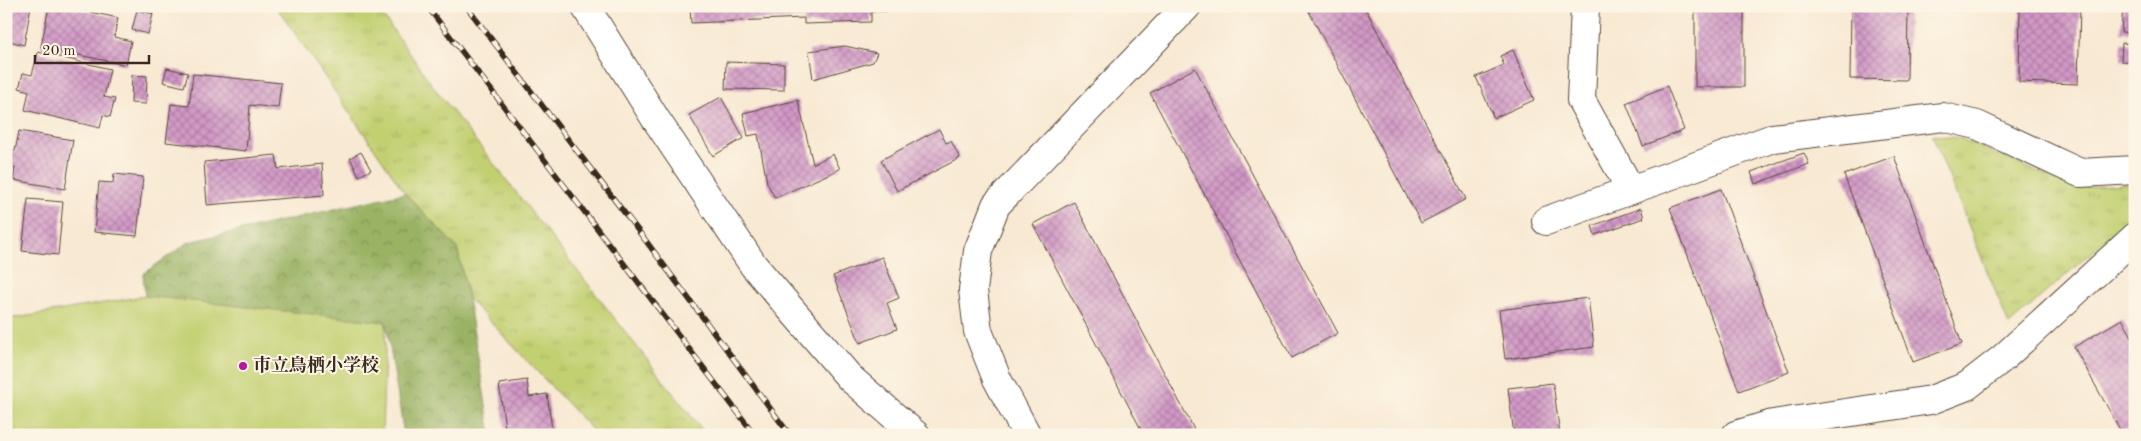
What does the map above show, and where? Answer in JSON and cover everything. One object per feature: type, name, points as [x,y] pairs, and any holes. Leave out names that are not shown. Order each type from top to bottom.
[{"type":"street","points":[[585,6],[655,118],[754,266],[850,378],[916,435]]},
{"type":"street","points":[[1027,435],[997,378],[978,331],[973,290],[978,251],[996,205],[1187,6]]},
{"type":"street","points":[[1585,6],[1581,100],[1631,190]]},
{"type":"street","points":[[1546,221],[1773,138],[1943,117],[1977,125],[2080,173],[2135,170]]},
{"type":"street","points":[[1736,435],[1773,424],[1931,400],[1967,386],[2003,358],[2135,237]]},
{"type":"green space","points":[[276,6],[376,6],[432,85],[706,435],[597,435],[468,298],[457,248],[405,193]]},
{"type":"green space","points":[[1932,135],[1959,138],[2074,188],[2135,183],[2135,214],[2009,325]]},
{"type":"green space","points":[[405,193],[457,248],[468,298],[491,435],[404,435],[386,322],[145,296],[143,274],[189,242]]},
{"type":"green space","name":"市立鳥栖小学校","points":[[145,296],[386,322],[382,435],[6,435],[6,317],[16,318]]},
{"type":"building","points":[[6,6],[31,6],[24,45],[6,40]]},
{"type":"building","points":[[49,6],[63,6],[118,18],[114,37],[131,41],[126,65],[41,47]]},
{"type":"building","points":[[690,6],[888,6],[888,11],[871,12],[871,22],[804,24],[804,18],[691,23]]},
{"type":"building","points":[[1306,6],[1364,6],[1466,199],[1421,223]]},
{"type":"building","points":[[1695,6],[1744,6],[1744,87],[1695,87]]},
{"type":"building","points":[[1851,6],[1908,6],[1907,80],[1850,79]]},
{"type":"building","points":[[2020,6],[2080,6],[2078,84],[2019,82]]},
{"type":"building","points":[[2123,6],[2135,6],[2135,33],[2121,32]]},
{"type":"building","points":[[137,10],[153,14],[148,34],[132,30]]},
{"type":"building","points":[[2122,43],[2135,44],[2135,62],[2121,61]]},
{"type":"building","points":[[845,46],[877,53],[873,62],[813,79],[809,51]]},
{"type":"building","points":[[1513,50],[1534,100],[1494,118],[1476,77],[1504,65],[1500,56]]},
{"type":"building","points":[[38,52],[110,69],[104,97],[115,99],[110,117],[103,115],[100,128],[25,110],[29,91],[19,88],[23,73],[32,75]]},
{"type":"building","points":[[726,62],[784,64],[784,90],[725,89]]},
{"type":"building","points":[[167,68],[188,73],[184,87],[163,82]]},
{"type":"building","points":[[1195,68],[1338,333],[1292,358],[1150,93]]},
{"type":"building","points":[[193,74],[281,83],[278,108],[250,105],[246,151],[166,142],[171,104],[189,106]]},
{"type":"building","points":[[132,75],[147,76],[146,104],[131,103]]},
{"type":"building","points":[[1667,86],[1684,130],[1643,146],[1626,103]]},
{"type":"building","points":[[721,97],[744,138],[713,156],[689,115]]},
{"type":"building","points":[[798,100],[813,164],[833,154],[840,169],[775,198],[767,183],[758,134],[748,136],[743,113]]},
{"type":"building","points":[[939,129],[946,143],[951,141],[960,158],[897,191],[881,160]]},
{"type":"building","points":[[19,131],[73,140],[65,189],[13,180],[15,168],[6,167],[9,150],[15,151]]},
{"type":"building","points":[[361,152],[371,170],[359,176],[350,158]]},
{"type":"building","points":[[1804,153],[1809,164],[1755,184],[1751,172]]},
{"type":"building","points":[[276,155],[278,169],[322,164],[324,195],[207,205],[204,162]]},
{"type":"building","points":[[1894,156],[1962,344],[1913,362],[1844,175]]},
{"type":"building","points":[[114,174],[143,177],[137,236],[94,232],[99,182],[113,183]]},
{"type":"building","points":[[1721,189],[1789,372],[1739,391],[1670,208]]},
{"type":"building","points":[[28,199],[63,202],[58,255],[22,251]]},
{"type":"building","points":[[1074,202],[1197,435],[1144,435],[1033,224]]},
{"type":"building","points":[[1641,208],[1644,218],[1595,235],[1592,226]]},
{"type":"building","points":[[882,257],[899,298],[887,303],[897,329],[860,343],[833,276]]},
{"type":"building","points":[[1588,298],[1594,347],[1505,359],[1499,310]]},
{"type":"building","points":[[2122,319],[2135,342],[2135,435],[2123,435],[2074,347]]},
{"type":"building","points":[[527,380],[529,397],[547,394],[552,429],[506,435],[499,384]]},
{"type":"building","points":[[1553,383],[1560,435],[1514,435],[1508,388]]},
{"type":"railway","points":[[427,6],[755,435]]},
{"type":"railway","points":[[466,6],[646,241],[790,435]]},
{"type":"place","name":"市立鳥栖小学校","points":[[243,366]]}]
